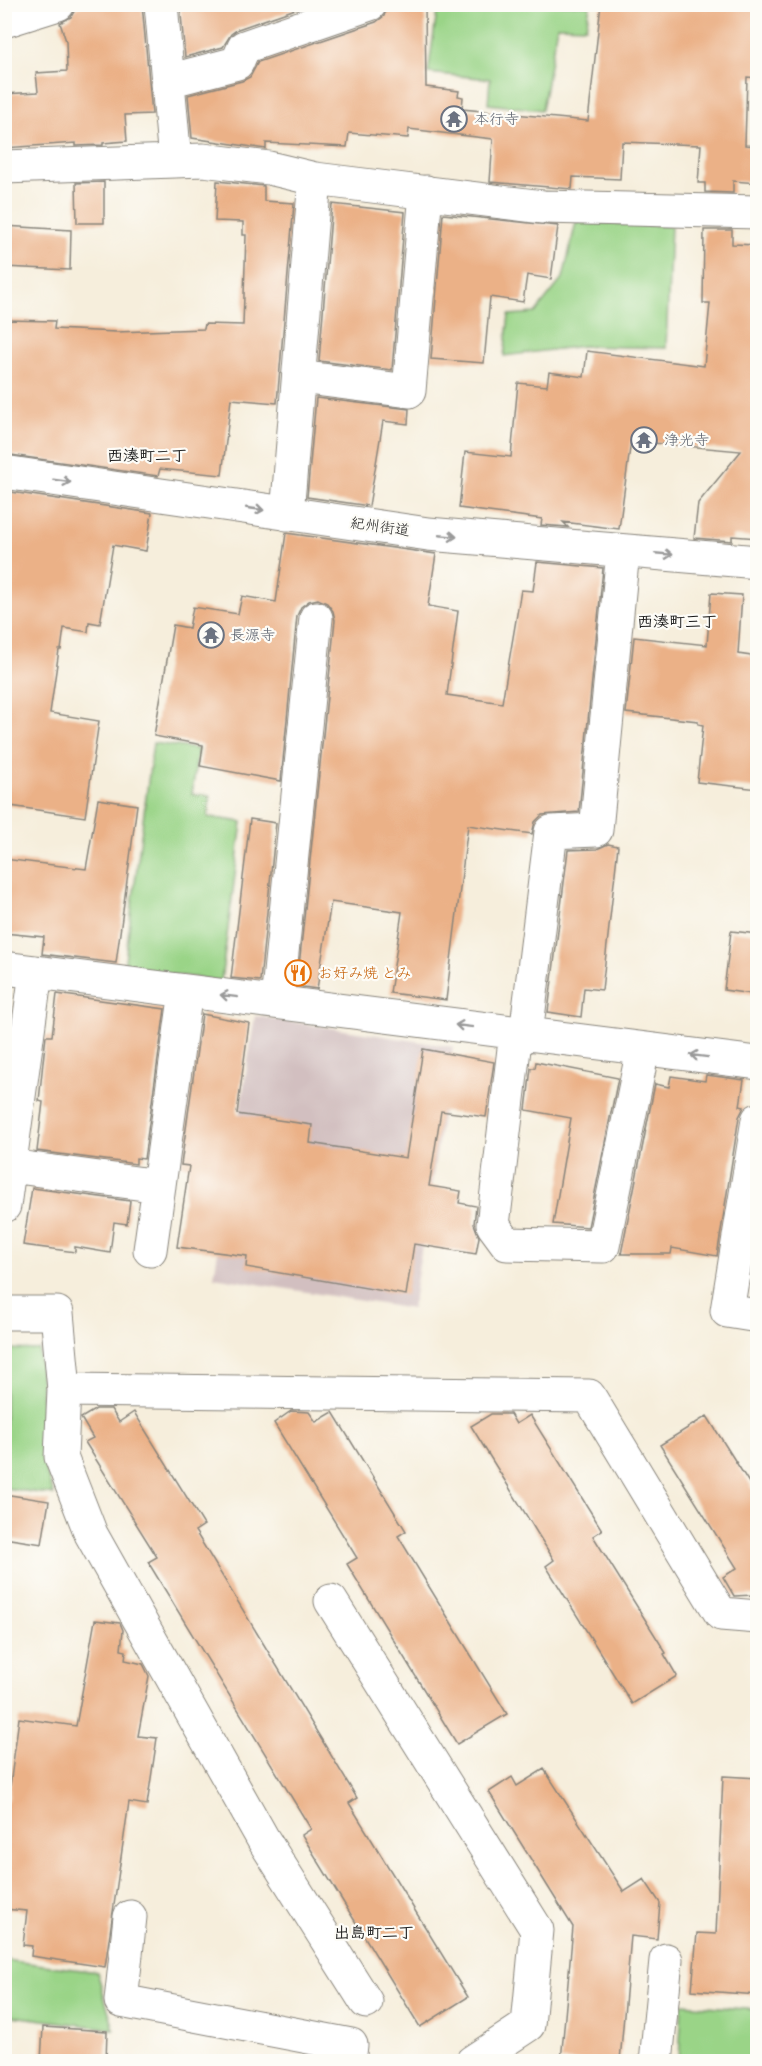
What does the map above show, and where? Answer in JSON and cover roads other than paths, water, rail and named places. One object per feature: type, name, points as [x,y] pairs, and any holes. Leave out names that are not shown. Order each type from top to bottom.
[{"type":"street","points":[[4,21],[58,4]]},
{"type":"street","points":[[161,4],[175,161]]},
{"type":"street","points":[[168,81],[237,63],[244,47],[370,4]]},
{"type":"street","points":[[4,167],[203,160],[269,168],[315,179],[543,207],[758,212]]},
{"type":"street","points":[[287,514],[315,179]]},
{"type":"street","points":[[299,377],[410,391],[426,192]]},
{"type":"street","name":"紀州街道","points":[[4,472],[428,534],[758,562]]},
{"type":"street","points":[[623,551],[596,830],[551,832],[493,1225],[507,1244],[603,1246],[643,1049]]},
{"type":"street","points":[[277,1002],[316,618]]},
{"type":"street","points":[[4,1206],[10,1166],[20,970],[758,1063]]},
{"type":"street","points":[[150,1250],[186,991]]},
{"type":"street","points":[[758,1120],[726,1311],[758,1316]]},
{"type":"street","points":[[10,1166],[159,1186]]},
{"type":"street","points":[[4,1313],[57,1313],[64,1390],[61,1457],[91,1534],[263,1839],[366,2002]]},
{"type":"street","points":[[64,1390],[590,1396],[721,1614],[758,1617]]},
{"type":"street","points":[[331,1601],[537,1930],[528,2025],[472,2061]]},
{"type":"street","points":[[130,1917],[121,2001],[351,2045],[350,2061]]},
{"type":"street","points":[[656,2061],[666,1960]]},
{"type":"place","name":"本行寺","points":[[454,119]]},
{"type":"place","name":"浄光寺","points":[[644,440]]},
{"type":"place","name":"長源寺","points":[[211,635]]},
{"type":"place","name":"お好み焼 とみ","points":[[298,973]]},
{"type":"district","name":"西湊町二丁","points":[[147,456]]},
{"type":"district","name":"西湊町三丁","points":[[677,622]]},
{"type":"district","name":"出島町二丁","points":[[374,1933]]}]
